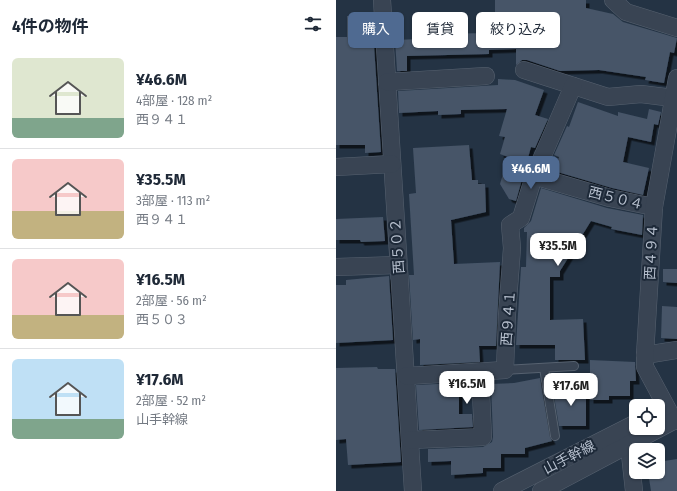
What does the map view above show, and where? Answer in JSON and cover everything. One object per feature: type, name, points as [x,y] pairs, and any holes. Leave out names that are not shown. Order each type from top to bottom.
[{"type":"street","name":"西５０２","points":[[382,0],[413,491]]},
{"type":"street","points":[[614,0],[626,12],[677,28]]},
{"type":"street","points":[[524,70],[608,97],[641,94],[674,98]]},
{"type":"street","points":[[387,82],[486,76]]},
{"type":"street","name":"西４９４","points":[[670,411],[645,367],[645,355],[654,207],[677,78]]},
{"type":"street","points":[[534,176],[573,86]]},
{"type":"street","points":[[336,167],[392,164]]},
{"type":"street","name":"西５０４","points":[[534,176],[610,198],[654,207]]},
{"type":"street","name":"西９４１","points":[[505,370],[507,314],[512,248],[510,225],[520,218],[534,176]]},
{"type":"street","points":[[336,267],[398,265]]},
{"type":"street","points":[[645,355],[677,350]]},
{"type":"street","points":[[406,376],[505,370]]},
{"type":"street","points":[[410,440],[489,437],[480,372]]},
{"type":"street","name":"山手幹線","points":[[630,443],[670,411]]},
{"type":"street","name":"山手幹線","points":[[502,491],[629,427]]},
{"type":"street","name":"山手幹線","points":[[541,491],[629,444]]},
{"type":"street","points":[[633,479],[634,491]]},
{"type":"lane","points":[[505,370],[574,366]]},
{"type":"lane","points":[[544,368],[555,436]]},
{"type":"building","points":[[495,0],[586,0],[586,8],[613,14],[623,22],[677,38],[674,53],[670,52],[664,83],[645,80],[646,77],[599,70],[560,71],[527,60],[522,60],[516,65],[516,49],[489,50],[489,54],[407,56],[407,71],[397,71],[396,48],[404,48],[404,40],[412,39],[412,48],[468,48],[468,33],[476,33],[476,48],[560,48],[560,12],[495,12]]},
{"type":"building","points":[[347,16],[348,48],[374,48],[381,152],[365,153],[365,145],[336,145],[336,37],[347,37]]},
{"type":"building","points":[[498,79],[515,80],[544,90],[535,115],[548,119],[535,148],[531,147],[516,201],[509,199],[500,184],[508,157],[500,154],[505,137],[499,136],[507,109],[461,110],[461,114],[438,115],[438,111],[399,113],[398,91],[498,85]]},
{"type":"building","points":[[578,102],[618,116],[618,112],[647,119],[649,109],[661,112],[658,125],[654,124],[651,142],[628,137],[623,162],[649,168],[643,195],[612,188],[554,171],[559,157],[554,155],[567,126],[569,127]]},
{"type":"building","points":[[469,145],[472,180],[478,180],[478,184],[485,184],[486,212],[451,220],[454,264],[500,262],[496,346],[479,346],[480,362],[420,365],[420,339],[413,340],[409,275],[414,275],[409,194],[416,193],[413,148]]},
{"type":"building","points":[[541,188],[607,208],[643,215],[642,235],[611,229],[612,227],[591,221],[560,271],[560,277],[550,277],[550,320],[583,319],[585,360],[555,360],[555,345],[516,345],[521,267],[526,267],[527,232],[524,232],[524,228],[531,221]]},
{"type":"building","points":[[383,217],[385,241],[361,242],[360,240],[336,240],[336,219]]},
{"type":"building","points":[[663,269],[677,269],[677,283],[663,282]]},
{"type":"building","points":[[389,276],[393,340],[336,343],[336,285],[346,285],[346,280]]},
{"type":"building","points":[[662,306],[677,307],[677,339],[661,338]]},
{"type":"building","points":[[590,360],[635,362],[636,381],[630,381],[630,396],[609,396],[609,400],[590,400]]},
{"type":"building","points":[[377,367],[378,369],[395,369],[401,462],[348,465],[346,439],[336,440],[336,368]]},
{"type":"building","points":[[540,378],[550,437],[552,441],[525,448],[525,454],[501,454],[501,468],[483,468],[483,473],[451,475],[451,461],[428,462],[428,449],[483,447],[492,442],[491,384],[514,383]]},
{"type":"building","points":[[459,383],[459,414],[472,414],[473,427],[419,430],[416,385]]},
{"type":"building","points":[[553,390],[586,390],[586,426],[559,426]]},
{"type":"building","points":[[677,459],[677,491],[651,491],[649,479],[665,479],[665,461]]}]
